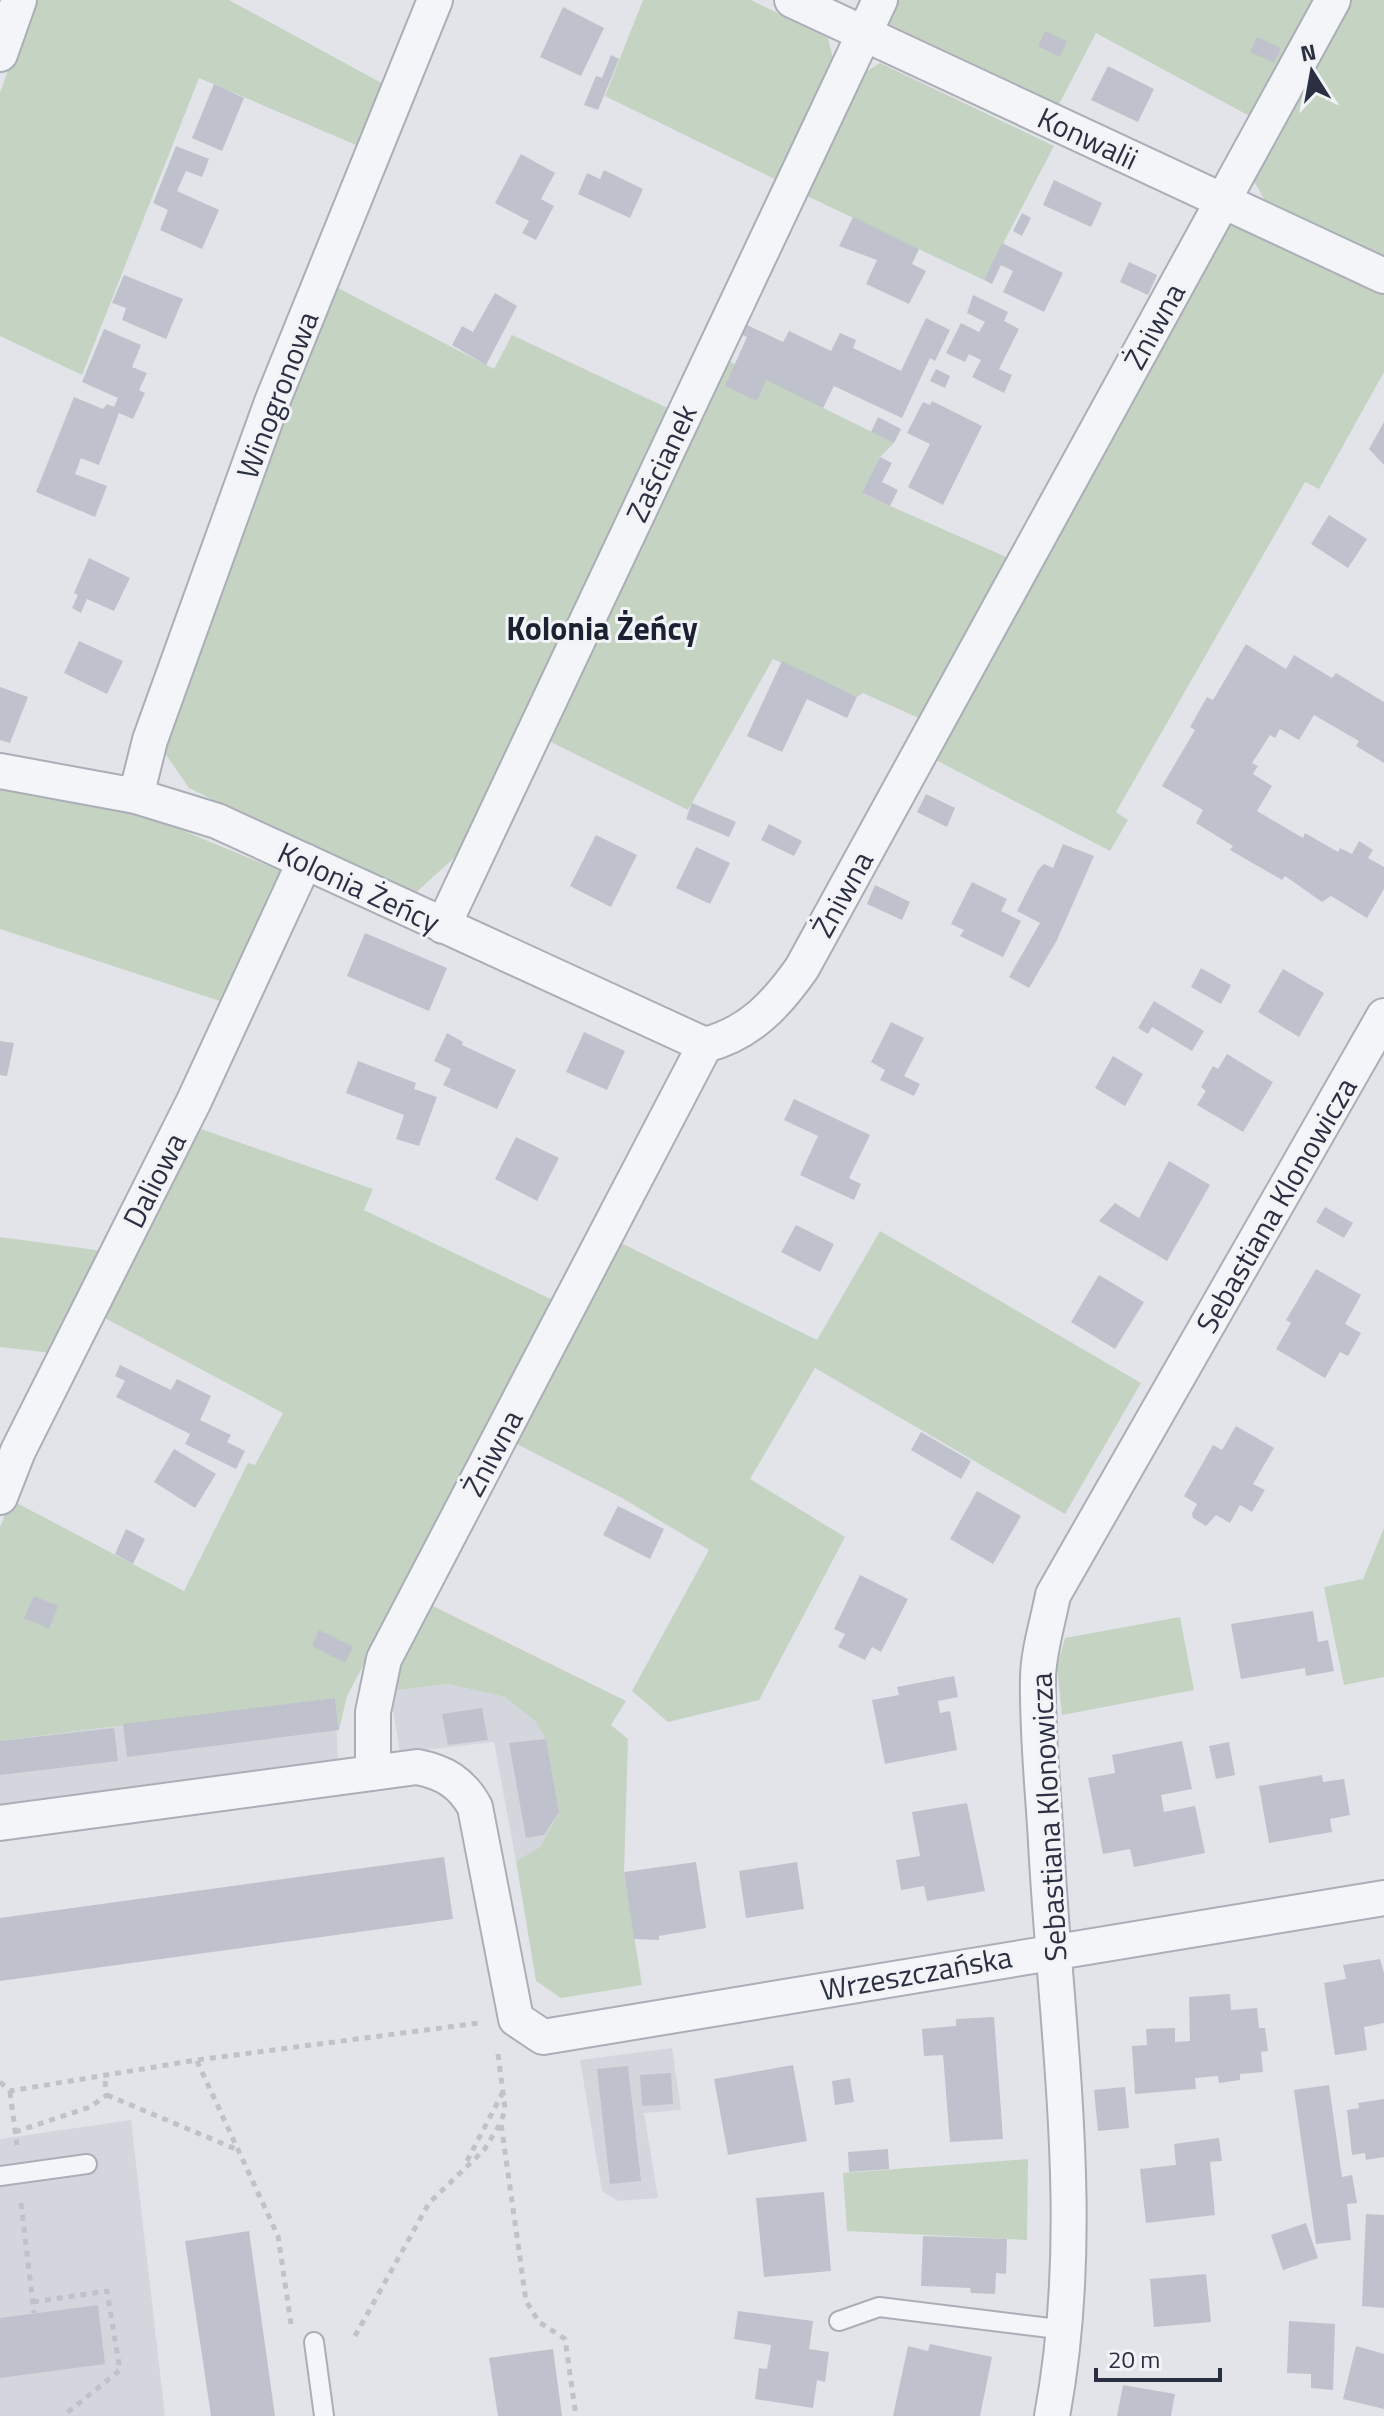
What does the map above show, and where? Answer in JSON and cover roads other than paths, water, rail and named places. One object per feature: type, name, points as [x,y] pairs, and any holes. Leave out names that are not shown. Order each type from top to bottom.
[{"type":"street","points":[[0,54],[19,0]]},
{"type":"street","name":"Winogronowa","points":[[136,796],[150,740],[272,402],[435,0]]},
{"type":"street","name":"Konwalii","points":[[792,0],[1384,276]]},
{"type":"street","name":"Zaścianek","points":[[443,926],[880,0]]},
{"type":"street","name":"Żniwna","points":[[373,1773],[373,1712],[384,1659],[705,1045],[742,1032],[759,1020],[802,968],[1333,0]]},
{"type":"street","name":"Kolonia Żeńcy","points":[[0,771],[136,796],[217,821],[705,1045]]},
{"type":"street","name":"Daliowa","points":[[0,1497],[18,1451],[194,1101],[305,861]]},
{"type":"street","name":"Sebastiana Klonowicza","points":[[1052,2416],[1066,2330],[1070,2233],[1068,2124],[1053,1950],[1038,1676],[1053,1595],[1384,1016]]},
{"type":"street","name":"Wrzeszczańska","points":[[373,1773],[417,1767],[435,1771],[466,1790],[471,1798],[518,2026],[1053,1950],[1384,1898]]},
{"type":"street","points":[[0,1823],[373,1773]]},
{"type":"lane","points":[[9,2176],[87,2164]]},
{"type":"lane","points":[[839,2321],[879,2307],[1066,2330]]},
{"type":"lane","points":[[314,2342],[324,2416]]},
{"type":"district","name":"Kolonia Żeńcy","points":[[602,628]]}]
